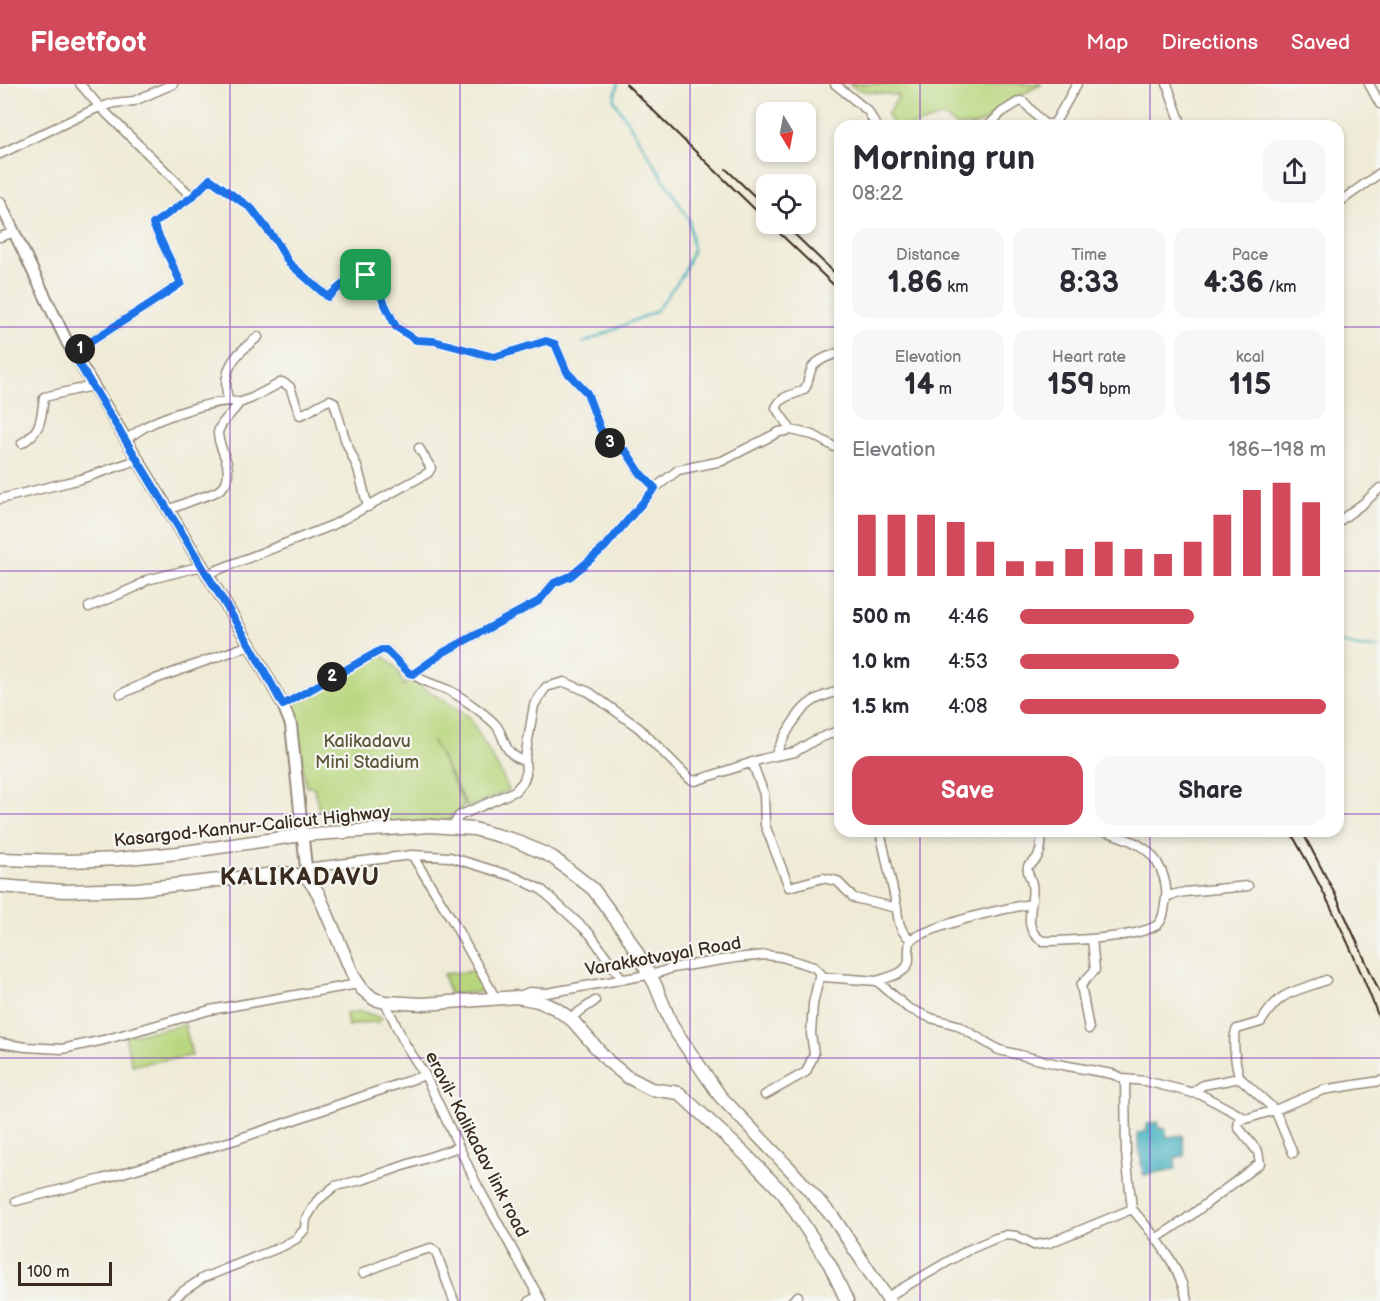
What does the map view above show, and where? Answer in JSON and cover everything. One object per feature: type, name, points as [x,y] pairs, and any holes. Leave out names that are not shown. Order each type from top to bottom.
[{"type":"highway","name":"Kasargod-Kannur-Calicut Highway","points":[[0,859],[70,861],[118,859],[178,853],[302,835],[430,826],[474,830],[514,840],[552,857],[593,889],[625,932],[649,974],[672,1026],[720,1096],[790,1168],[833,1217],[888,1299]]},
{"type":"highway","points":[[0,886],[64,891],[138,889],[306,872],[318,893],[358,984],[374,999],[385,1002],[423,1004],[517,997],[548,1004],[572,1020],[608,1061],[626,1076],[651,1089],[679,1093],[783,1193],[830,1265],[847,1301]]},
{"type":"main road","points":[[0,203],[73,354],[250,645],[283,705],[291,725],[306,872]]},
{"type":"street","points":[[80,84],[100,107],[192,197]]},
{"type":"street","points":[[0,154],[100,107],[134,101],[173,84]]},
{"type":"street","points":[[835,84],[867,111],[872,120]]},
{"type":"street","points":[[1056,120],[1077,84]]},
{"type":"street","points":[[1167,84],[1180,120]]},
{"type":"street","points":[[1369,84],[1380,104]]},
{"type":"street","points":[[994,120],[1020,101],[1024,102],[1040,120]]},
{"type":"street","points":[[1344,199],[1380,173]]},
{"type":"street","points":[[73,354],[181,283],[153,224],[192,197],[210,179],[252,209],[289,263],[328,297],[350,278],[366,275],[375,284],[396,327],[416,340],[434,341],[494,357],[546,341],[555,344],[567,372],[587,393],[603,436],[614,448],[626,451],[641,474],[655,488]]},
{"type":"street","points":[[0,237],[15,232]]},
{"type":"street","points":[[228,400],[226,380],[232,360],[258,337]]},
{"type":"street","points":[[791,430],[776,408],[779,403],[795,392],[804,390],[809,373],[816,363],[834,354]]},
{"type":"street","points":[[168,510],[213,495],[223,489],[228,475],[218,432],[239,403],[282,382],[290,387],[300,415],[324,402],[330,400],[334,402],[346,442],[358,469],[368,507]]},
{"type":"street","points":[[22,443],[34,436],[39,425],[44,398],[92,386]]},
{"type":"street","points":[[125,440],[145,426],[212,402],[234,400],[239,403]]},
{"type":"street","points":[[413,674],[444,652],[539,601],[554,583],[571,576],[605,547],[655,488],[678,470],[722,461],[779,432],[791,430],[813,435],[834,447]]},
{"type":"street","points":[[89,607],[147,580],[205,570],[333,525],[428,473],[431,468],[419,448]]},
{"type":"street","points":[[0,499],[81,479],[137,460]]},
{"type":"street","points":[[1344,518],[1380,488]]},
{"type":"street","points":[[121,694],[150,681],[192,668],[250,645]]},
{"type":"street","points":[[283,705],[381,650],[386,650],[409,673],[429,684],[450,691],[489,718],[498,726],[508,750],[521,760],[525,758]]},
{"type":"street","points":[[452,828],[459,816],[515,791],[523,782],[526,774],[525,758],[534,705],[546,687],[564,682],[589,692],[639,728],[690,779],[702,780],[752,762],[795,752],[834,732]]},
{"type":"street","points":[[775,756],[782,739],[801,712],[813,701],[834,692]]},
{"type":"street","points":[[752,762],[764,794],[765,825],[789,887],[823,878],[837,881],[854,898],[897,908]]},
{"type":"street","points":[[881,837],[898,921],[905,936],[911,939]]},
{"type":"street","points":[[1042,837],[1039,855],[1027,870],[1033,885],[1030,904],[1032,929],[1038,939],[1043,941],[1092,939],[1142,931],[1158,925],[1167,896],[1160,866],[1140,845],[1120,837]]},
{"type":"street","points":[[412,855],[451,918],[496,999]]},
{"type":"street","points":[[306,872],[412,855],[450,857],[515,877],[542,890],[590,934],[622,980]]},
{"type":"street","points":[[1167,896],[1248,886]]},
{"type":"street","points":[[1030,904],[972,918],[911,939],[908,947],[909,963],[904,971],[877,981],[908,1008],[931,1018],[957,1025],[999,1050],[1202,1095],[1245,1118]]},
{"type":"street","points":[[1089,1029],[1081,984],[1095,970],[1092,939]]},
{"type":"street","name":"Varakkotvayal Road","points":[[517,997],[529,992],[547,993],[622,980],[672,968],[766,955],[782,957],[814,967],[824,977],[877,981]]},
{"type":"street","points":[[765,1095],[806,1072],[814,1054],[811,1034],[813,1004],[820,973]]},
{"type":"street","points":[[1293,1153],[1275,1110],[1240,1078],[1234,1034],[1237,1029],[1261,1022],[1271,1006],[1288,992],[1307,988],[1326,980]]},
{"type":"street","points":[[0,1043],[62,1049],[104,1040],[210,1010],[358,984]]},
{"type":"street","points":[[572,1020],[573,1016],[595,1001]]},
{"type":"street","name":"eravil- Kalikadav link road","points":[[385,1002],[536,1299]]},
{"type":"street","points":[[16,1201],[102,1179],[235,1140],[424,1075]]},
{"type":"street","points":[[1192,1093],[1203,1084],[1240,1078]]},
{"type":"street","points":[[1125,1079],[1126,1153],[1132,1209],[1170,1257],[1183,1283],[1187,1301]]},
{"type":"street","points":[[1157,1238],[1260,1163],[1258,1152],[1238,1127],[1239,1121],[1275,1110],[1323,1090],[1380,1081]]},
{"type":"street","points":[[171,1301],[203,1278],[296,1239],[305,1229],[306,1220],[317,1201],[336,1185],[362,1180],[459,1147]]},
{"type":"street","points":[[888,1299],[968,1250],[996,1238],[1007,1235],[1016,1236],[1034,1245],[1049,1243],[1132,1209]]},
{"type":"street","points":[[363,1274],[403,1256],[431,1248],[436,1252],[454,1301]]},
{"type":"green space","points":[[849,84],[1042,84],[1013,99],[986,120],[948,120],[941,117],[931,120],[891,120],[887,115],[899,96]]},
{"type":"green space","name":"Kalikadavu Mini Stadium","points":[[381,653],[397,669],[404,686],[410,679],[470,718],[509,790],[468,808],[432,740],[465,806],[451,815],[450,821],[351,826],[333,824],[328,808],[319,811],[314,787],[306,787],[292,706]]},
{"type":"green space","points":[[477,971],[486,991],[450,995],[443,974]]},
{"type":"green space","points":[[360,1011],[382,1018],[378,1023],[368,1022],[348,1026],[346,1014]]},
{"type":"green space","points":[[185,1025],[192,1056],[132,1065],[125,1036]]},
{"type":"water","points":[[1158,1122],[1159,1129],[1165,1128],[1167,1137],[1182,1135],[1185,1156],[1175,1158],[1176,1169],[1143,1175],[1137,1133],[1147,1131],[1146,1124]]},
{"type":"waterway","points":[[583,343],[656,311],[682,276],[693,250],[689,219],[614,100],[618,84]]},
{"type":"waterway","points":[[1344,644],[1380,648]]},
{"type":"railway","points":[[626,84],[756,210]]},
{"type":"railway","points":[[726,169],[756,198]]},
{"type":"railway","points":[[780,234],[834,285]]},
{"type":"railway","points":[[794,234],[834,272]]},
{"type":"railway","points":[[1293,837],[1339,924],[1380,1021]]},
{"type":"railway","points":[[1305,837],[1337,898],[1380,993]]},
{"type":"district","name":"KALIKADAVU","points":[[300,877]]},
{"type":"route","points":[[210,179],[252,209],[289,263],[328,297],[350,278],[366,275],[375,284],[396,327],[416,340],[434,341],[494,357],[546,341],[555,344],[567,372],[587,393],[603,436],[614,448],[626,451],[641,474],[655,488],[605,547],[571,576],[554,583],[539,601],[444,652],[413,674],[409,673],[386,650],[381,650],[283,705],[250,645],[73,354],[181,283],[153,224],[192,197],[210,179]]}]
